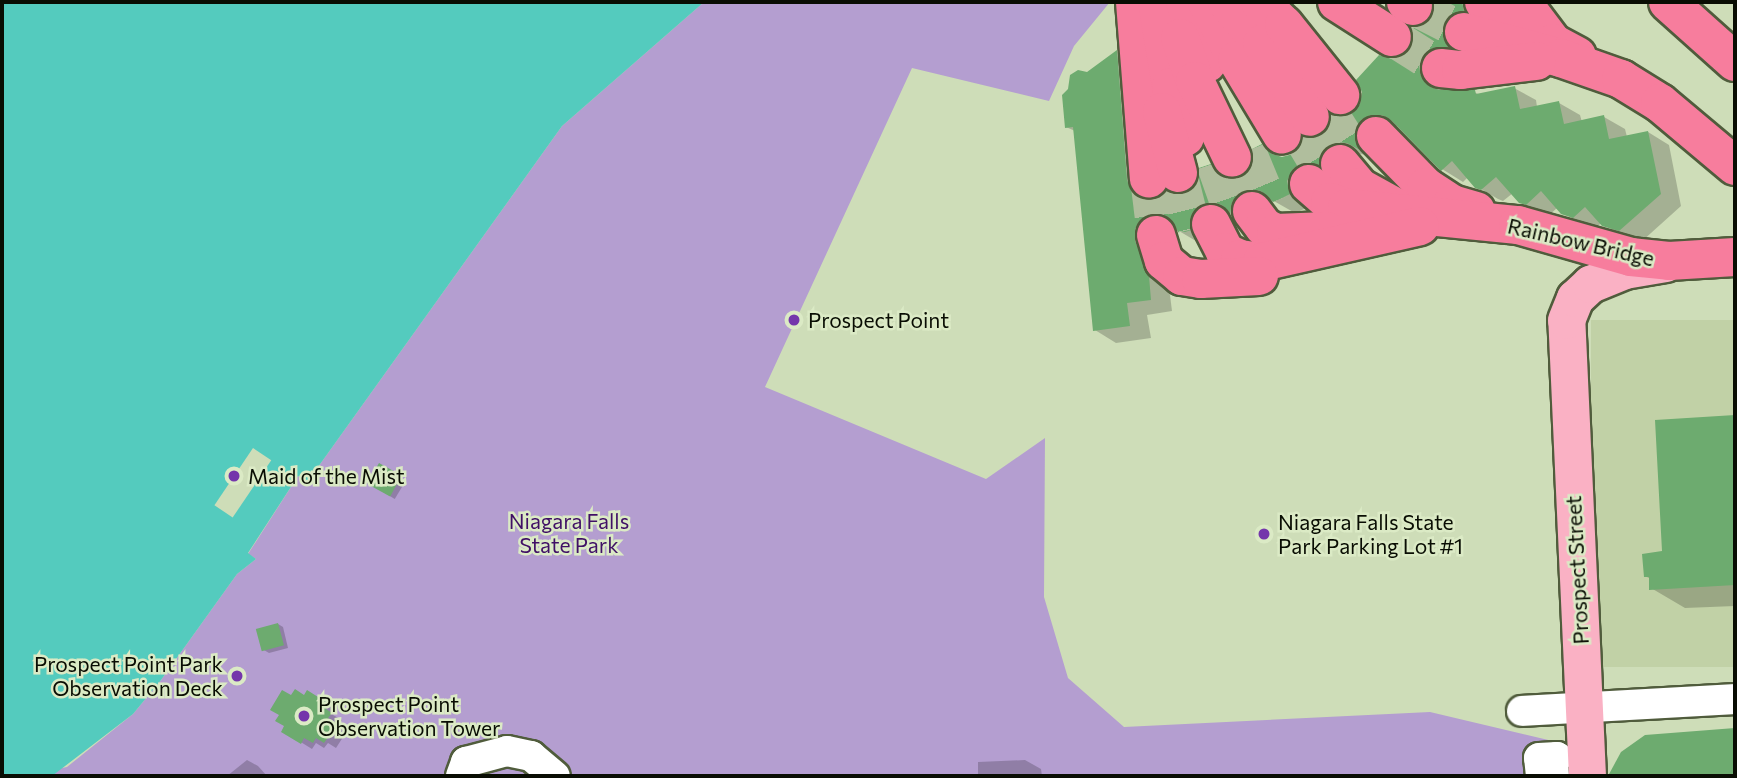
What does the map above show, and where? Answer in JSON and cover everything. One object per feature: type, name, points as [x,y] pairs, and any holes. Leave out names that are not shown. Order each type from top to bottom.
[{"type":"highway","points":[[1251,2],[1253,143]]},
{"type":"highway","points":[[1253,143],[1284,25],[1260,2]]},
{"type":"highway","points":[[1337,2],[1398,13]]},
{"type":"highway","points":[[1522,2],[1547,53]]},
{"type":"highway","points":[[1668,2],[1735,62]]},
{"type":"highway","points":[[1175,11],[1237,60],[1253,143]]},
{"type":"highway","points":[[1175,11],[1182,88],[1253,143]]},
{"type":"highway","points":[[1175,11],[1253,143]]},
{"type":"highway","points":[[1463,33],[1547,53],[1597,70],[1660,103],[1735,166]]},
{"type":"highway","points":[[1276,194],[1225,252],[1251,261],[1275,260],[1343,231],[1416,215],[1385,180],[1276,194],[1167,267],[1182,276],[1201,279],[1259,276],[1291,271],[1343,231]]},
{"type":"highway","points":[[1276,194],[1343,231]]},
{"type":"highway","name":"Rainbow Bridge","points":[[1276,194],[1331,202],[1347,208],[1502,223],[1631,257],[1689,260],[1735,257]]},
{"type":"main road","name":"Prospect Street","points":[[1587,776],[1566,320],[1571,305],[1582,291],[1600,279],[1624,271],[1689,260]]},
{"type":"street","points":[[1522,711],[1735,699]]},
{"type":"street","points":[[461,776],[466,762],[507,751],[531,756],[555,776]]},
{"type":"street","points":[[1541,776],[1539,758],[1557,757],[1553,762],[1554,776]]},
{"type":"shaded area","points":[[1591,320],[1735,320],[1735,667],[1591,667]]},
{"type":"green space","name":"Niagara Falls State Park","points":[[704,2],[1110,2],[1074,46],[1049,101],[912,68],[765,387],[986,479],[1045,438],[1044,597],[1068,678],[1124,727],[1430,712],[1561,743],[1569,748],[1575,776],[22,776],[67,767],[133,714],[161,680],[237,574],[256,559],[248,554],[298,476],[308,481],[562,126]]},
{"type":"water","points":[[2,2],[704,2],[562,126],[308,481],[298,476],[248,553],[256,559],[237,574],[161,680],[133,714],[52,776],[2,776]]},
{"type":"pier","points":[[253,448],[271,460],[233,518],[214,505]]},
{"type":"building","points":[[1434,2],[1462,2],[1464,11],[1449,16],[1443,26],[1443,37],[1448,47],[1433,48],[1423,56],[1419,66],[1421,76],[1428,85],[1439,90],[1475,90],[1476,94],[1515,86],[1520,109],[1559,101],[1564,124],[1604,115],[1609,139],[1648,131],[1661,194],[1619,231],[1602,226],[1585,207],[1573,218],[1561,214],[1541,191],[1526,205],[1519,203],[1496,177],[1481,190],[1475,188],[1452,161],[1441,171],[1392,121],[1382,115],[1371,115],[1361,120],[1355,130],[1355,141],[1360,150],[1347,143],[1337,142],[1327,147],[1320,156],[1319,165],[1302,163],[1293,169],[1287,181],[1290,194],[1280,199],[1273,202],[1261,191],[1250,189],[1238,194],[1232,203],[1230,214],[1222,205],[1212,202],[1202,204],[1192,213],[1191,230],[1185,232],[1178,232],[1171,220],[1162,214],[1150,214],[1141,220],[1135,229],[1135,241],[1149,276],[1151,300],[1127,303],[1130,326],[1093,331],[1073,127],[1065,128],[1062,95],[1068,89],[1070,75],[1078,70],[1087,72],[1117,50],[1127,180],[1131,190],[1139,197],[1150,200],[1166,191],[1183,194],[1194,188],[1199,178],[1199,168],[1211,164],[1220,176],[1231,180],[1241,178],[1250,170],[1254,159],[1252,149],[1262,144],[1272,154],[1282,157],[1293,154],[1301,146],[1303,137],[1312,139],[1323,135],[1330,126],[1332,115],[1343,117],[1353,112],[1360,104],[1362,92],[1356,80],[1379,55],[1392,59],[1403,56],[1410,49],[1414,39],[1412,28],[1423,25],[1432,17]]},
{"type":"building","points":[[1735,415],[1735,585],[1649,590],[1649,577],[1644,577],[1642,554],[1662,551],[1655,420]]},
{"type":"building","points":[[379,463],[402,476],[390,497],[367,484]]},
{"type":"building","points":[[278,623],[284,645],[262,651],[256,629]]},
{"type":"building","name":"Prospect Point Observation Tower","points":[[295,689],[304,695],[307,690],[326,702],[323,707],[332,713],[328,718],[337,724],[324,743],[316,738],[313,743],[304,738],[301,744],[281,732],[284,726],[275,721],[279,715],[270,710],[282,690],[291,695]]},
{"type":"building","points":[[1735,728],[1735,776],[1608,776],[1621,752],[1645,735]]},
{"type":"tunnel","points":[[1413,6],[1464,32]]},
{"type":"tunnel","points":[[1392,37],[1441,68]]},
{"type":"tunnel","points":[[1325,107],[1355,154]]},
{"type":"tunnel","points":[[1296,127],[1325,175]]},
{"type":"tunnel","points":[[1247,151],[1269,204]]},
{"type":"tunnel","points":[[1215,163],[1234,217]]},
{"type":"tunnel","points":[[1178,173],[1192,229]]},
{"type":"tunnel","points":[[1149,178],[1156,235]]},
{"type":"place","name":"Prospect Point","points":[[794,320]]},
{"type":"place","name":"Maid of the Mist","points":[[234,476]]},
{"type":"place","name":"Niagara Falls State Park Parking Lot #1","points":[[1264,534]]},
{"type":"place","name":"Prospect Point Park Observation Deck","points":[[237,676]]},
{"type":"place","name":"Prospect Point Observation Tower","points":[[304,716]]}]
